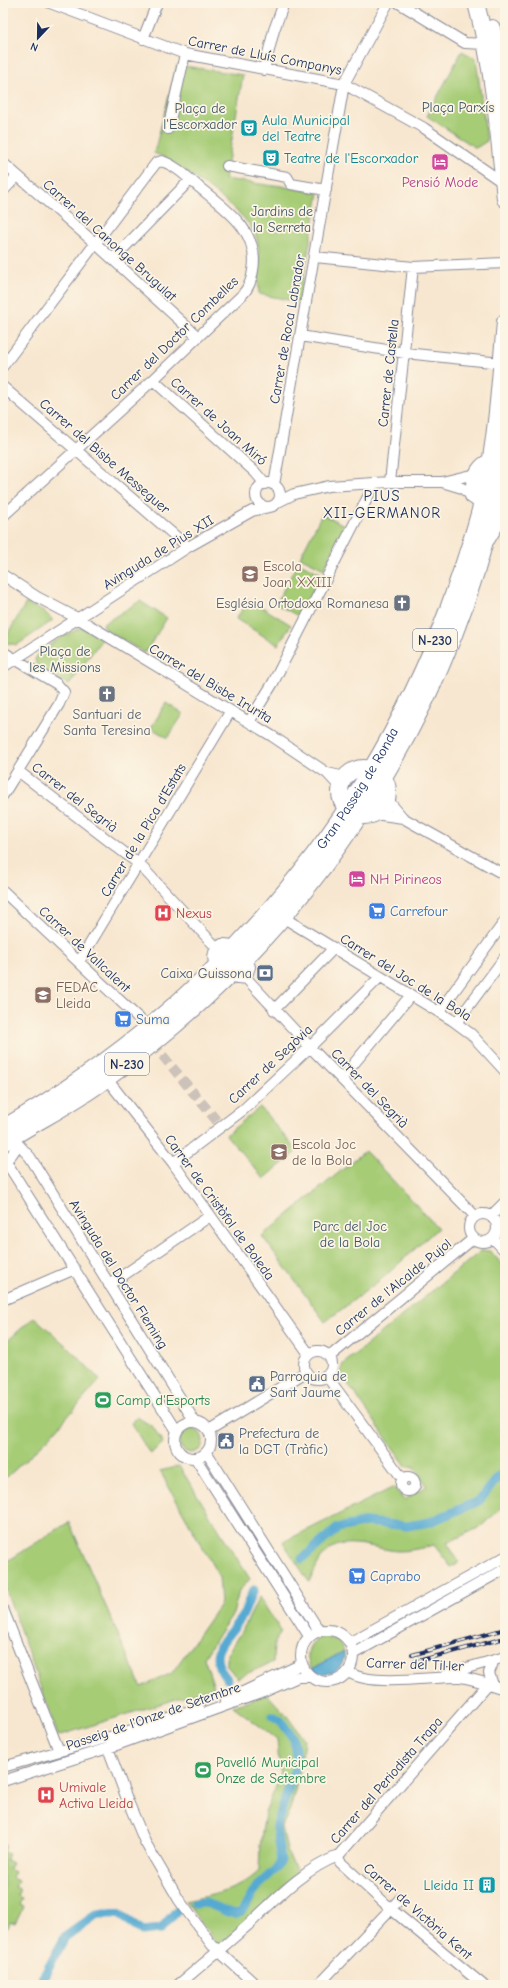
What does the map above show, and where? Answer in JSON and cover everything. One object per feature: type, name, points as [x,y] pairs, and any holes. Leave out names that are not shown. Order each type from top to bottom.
[{"type":"main road","points":[[476,3],[485,44],[500,140],[505,199]]},
{"type":"main road","points":[[487,3],[503,68],[505,102]]},
{"type":"main road","name":"Gran Passeig de Ronda","points":[[8,1133],[76,1100],[107,1079],[153,1044],[221,971],[241,952],[284,918],[338,849],[360,813],[384,779],[428,694],[451,642],[469,595],[484,546],[501,459],[501,363],[505,322]]},
{"type":"main road","name":"Gran Passeig de Ronda","points":[[241,952],[291,885],[360,813],[370,769],[396,728],[437,636],[456,587],[492,504]]},
{"type":"main road","points":[[370,769],[384,779],[387,786],[386,799],[381,809],[360,813],[341,800],[342,782],[356,770],[370,769]]},
{"type":"main road","name":"Gran Passeig de Ronda","points":[[8,1133],[90,1073],[192,991],[221,971]]},
{"type":"street","name":"Carrer de Lluís Companys","points":[[50,3],[185,54],[344,84],[424,128],[504,183]]},
{"type":"street","points":[[143,38],[157,3]]},
{"type":"street","points":[[264,70],[274,30],[284,3]]},
{"type":"street","name":"Carrer de Roca Labrador","points":[[272,485],[315,257],[344,84],[388,3]]},
{"type":"street","points":[[399,3],[465,43],[485,44]]},
{"type":"street","points":[[168,129],[185,54]]},
{"type":"street","name":"Carrer del Doctor Combelles","points":[[3,516],[153,380],[198,337],[247,289],[253,272],[255,253],[246,231],[235,217],[177,169],[162,161],[156,163],[152,168],[96,244]]},
{"type":"street","name":"Carrer del Canonge Brugulat","points":[[3,164],[113,259],[198,337]]},
{"type":"street","points":[[227,166],[287,177],[291,184],[326,190]]},
{"type":"street","points":[[3,191],[17,176]]},
{"type":"street","points":[[113,259],[190,180]]},
{"type":"street","points":[[3,366],[96,244]]},
{"type":"street","points":[[315,257],[413,267],[505,263]]},
{"type":"street","name":"Carrer de Castella","points":[[390,482],[413,267]]},
{"type":"street","points":[[300,336],[405,353],[501,363]]},
{"type":"street","name":"Carrer de Joan Miró","points":[[153,380],[255,472],[272,485]]},
{"type":"street","name":"Carrer del Bisbe Messeguer","points":[[3,387],[188,547]]},
{"type":"street","points":[[492,504],[472,485],[475,474],[483,465],[501,459]]},
{"type":"street","name":"Avinguda de Pius XII","points":[[79,619],[188,547],[252,511],[273,504],[294,494],[329,486],[390,482],[442,482],[475,474]]},
{"type":"street","name":"Avinguda de Pius XII","points":[[442,482],[462,488],[492,504]]},
{"type":"street","points":[[249,722],[273,683],[375,483]]},
{"type":"street","points":[[252,511],[257,499],[257,491],[272,485],[294,494]]},
{"type":"street","points":[[257,499],[263,506],[273,504],[280,495],[272,485]]},
{"type":"street","name":"Carrer del Bisbe Irurita","points":[[3,575],[37,597],[79,619],[230,712],[249,722],[342,782]]},
{"type":"street","points":[[3,667],[79,619]]},
{"type":"street","points":[[3,652],[61,686],[64,695],[3,796]]},
{"type":"street","name":"Carrer de la Pica d'Estats","points":[[79,962],[230,712]]},
{"type":"street","name":"Carrer del Segrià","points":[[18,771],[139,864],[216,947]]},
{"type":"street","points":[[386,799],[403,818],[505,876]]},
{"type":"street","points":[[360,813],[403,818]]},
{"type":"street","name":"Carrer de Vallcalent","points":[[3,892],[148,1027]]},
{"type":"street","name":"Carrer del Joc de la Bola","points":[[284,918],[456,1023],[471,1034],[505,1071]]},
{"type":"street","points":[[439,1012],[505,921]]},
{"type":"street","points":[[222,944],[229,944],[241,952],[250,967],[246,978],[235,979],[221,971],[214,958],[216,947],[222,944]]},
{"type":"street","points":[[274,1010],[334,948]]},
{"type":"street","points":[[456,1023],[505,957]]},
{"type":"street","name":"Carrer de Segòvia","points":[[173,1164],[243,1110],[310,1047],[380,977]]},
{"type":"street","name":"Carrer del Segrià","points":[[246,978],[274,1010],[475,1216]]},
{"type":"street","points":[[341,1079],[411,995]]},
{"type":"street","name":"Carrer de Cristòfol de Boleda","points":[[107,1079],[173,1164],[309,1354]]},
{"type":"street","points":[[8,1133],[15,1150],[4,1161],[75,1269],[177,1431]]},
{"type":"street","name":"Avinguda del Doctor Fleming","points":[[8,1133],[29,1155],[195,1422]]},
{"type":"street","points":[[491,1216],[505,1202]]},
{"type":"street","points":[[483,1214],[491,1216],[498,1226],[493,1238],[482,1242],[474,1238],[469,1227],[475,1216],[483,1214]]},
{"type":"street","points":[[109,1285],[210,1216]]},
{"type":"street","name":"Carrer de l'Alcalde Pujol","points":[[329,1357],[474,1238]]},
{"type":"street","points":[[493,1238],[505,1251]]},
{"type":"street","points":[[3,1300],[75,1269]]},
{"type":"street","points":[[320,1351],[329,1357],[331,1369],[326,1375],[320,1378],[314,1378],[306,1372],[304,1360],[309,1354],[320,1351]]},
{"type":"street","points":[[209,1431],[306,1372]]},
{"type":"street","points":[[326,1375],[402,1478]]},
{"type":"street","points":[[195,1422],[203,1425],[209,1431],[211,1441],[207,1453],[196,1459],[184,1456],[177,1449],[175,1443],[177,1431],[185,1424],[195,1422]]},
{"type":"street","points":[[207,1453],[316,1626],[321,1630],[338,1632],[349,1643],[353,1654],[352,1663],[348,1671],[335,1680],[323,1681],[312,1677],[302,1664],[301,1649],[309,1636],[321,1630]]},
{"type":"street","points":[[196,1459],[309,1636]]},
{"type":"street","points":[[349,1643],[505,1557]]},
{"type":"street","points":[[353,1654],[505,1569]]},
{"type":"street","points":[[3,1609],[59,1751]]},
{"type":"street","points":[[433,1679],[505,1657]]},
{"type":"street","points":[[490,1685],[489,1673],[494,1660]]},
{"type":"street","name":"Passeig de l'Onze de Setembre","points":[[3,1767],[226,1700],[302,1664]]},
{"type":"street","name":"Carrer del Til·ler","points":[[348,1671],[353,1675],[383,1680],[459,1677],[505,1689]]},
{"type":"street","name":"Passeig de l'Onze de Setembre","points":[[3,1781],[108,1748],[266,1691],[298,1677],[312,1677]]},
{"type":"street","name":"Carrer del Periodista Trapa","points":[[464,1710],[475,1691],[476,1686],[471,1680]]},
{"type":"street","name":"Carrer del Periodista Trapa","points":[[178,1985],[218,1952],[294,1883],[321,1862],[338,1856],[464,1710],[490,1685]]},
{"type":"street","name":"Carrer del Periodista Trapa","points":[[464,1710],[483,1696],[505,1689]]},
{"type":"street","points":[[108,1748],[145,1842],[179,1900],[218,1952],[256,1985]]},
{"type":"street","name":"Carrer de Victòria Kent","points":[[338,1856],[340,1862],[391,1909],[482,1985]]},
{"type":"street","points":[[318,1985],[400,1899]]},
{"type":"green space","name":"Plaça Parxís","points":[[462,51],[476,59],[487,141],[476,148],[427,116]]},
{"type":"green space","points":[[177,65],[243,75],[225,179],[275,185],[319,193],[299,302],[259,294],[258,246],[253,229],[232,206],[218,195],[166,158],[154,153]]},
{"type":"green space","points":[[322,514],[346,526],[324,569],[300,557]]},
{"type":"green space","points":[[298,562],[322,574],[300,617],[276,604]]},
{"type":"green space","points":[[249,599],[291,625],[278,645],[236,619]]},
{"type":"green space","points":[[140,601],[167,618],[145,653],[106,630],[103,624]]},
{"type":"green space","name":"Plaça de les Missions","points":[[26,603],[46,613],[52,621],[17,645],[3,642]]},
{"type":"green space","name":"Plaça de les Missions","points":[[83,627],[102,639],[69,685],[37,665],[35,660],[42,651],[64,636]]},
{"type":"green space","points":[[166,703],[183,714],[168,738],[151,728]]},
{"type":"green space","points":[[260,1107],[297,1151],[264,1179],[226,1135]]},
{"type":"green space","name":"Parc del Joc de la Bola","points":[[365,1151],[438,1228],[384,1277],[325,1322],[262,1236]]},
{"type":"green space","points":[[482,1250],[490,1251],[505,1267],[505,1505],[480,1527],[447,1543],[459,1562],[451,1567],[434,1545],[412,1550],[398,1551],[360,1544],[350,1544],[333,1547],[326,1553],[318,1563],[309,1582],[283,1542],[394,1487],[404,1500],[427,1486],[414,1467],[406,1466],[341,1374],[342,1365]]},
{"type":"green space","points":[[34,1317],[70,1349],[100,1380],[48,1439],[7,1477],[3,1474],[3,1345]]},
{"type":"green space","points":[[137,1417],[153,1427],[163,1443],[150,1454],[131,1423]]},
{"type":"green space","points":[[191,1429],[200,1432],[203,1441],[200,1450],[191,1453],[182,1450],[179,1441],[182,1432]]},
{"type":"green space","points":[[179,1466],[250,1579],[239,1591],[233,1614],[204,1658],[214,1687],[58,1736],[3,1582],[3,1564],[69,1522],[141,1687],[172,1673],[221,1603],[219,1577],[160,1471]]},
{"type":"green space","points":[[259,1597],[281,1631],[274,1644],[273,1662],[237,1678],[227,1666],[227,1654],[247,1622]]},
{"type":"green space","points":[[326,1637],[339,1642],[344,1651],[312,1669],[308,1658],[309,1648],[315,1640]]},
{"type":"green space","points":[[267,1694],[287,1716],[304,1740],[300,1771],[290,1809],[282,1827],[288,1854],[298,1873],[220,1948],[185,1901],[234,1888],[251,1878],[259,1871],[260,1846],[265,1813],[280,1777],[277,1739],[233,1706]]},
{"type":"green space","points":[[3,1844],[6,1845],[4,1852],[9,1854],[6,1860],[12,1863],[9,1869],[15,1872],[12,1878],[18,1881],[15,1887],[20,1889],[17,1896],[22,1898],[19,1905],[23,1907],[15,1923],[10,1922],[8,1928],[3,1926]]},
{"type":"water","points":[[344,1651],[342,1663],[335,1671],[324,1674],[312,1669]]},
{"type":"waterway","points":[[302,1559],[338,1528],[367,1522],[407,1526],[430,1522],[479,1501],[505,1469]]},
{"type":"waterway","points":[[227,1679],[220,1670],[217,1661],[217,1654],[224,1640],[243,1615],[254,1590]]},
{"type":"waterway","points":[[194,1904],[204,1903],[228,1912],[242,1912],[257,1886],[276,1869],[281,1861],[276,1828],[297,1761],[293,1738],[281,1721],[273,1716]]},
{"type":"waterway","points":[[39,1985],[65,1937],[97,1914],[119,1914],[143,1931],[161,1929],[178,1909]]},
{"type":"tunnel","points":[[153,1044],[221,1126]]},
{"type":"railway","points":[[412,1655],[505,1629]]},
{"type":"railway","points":[[414,1662],[505,1638]]},
{"type":"place","name":"Aula Municipal del Teatre","points":[[249,128]]},
{"type":"place","name":"Teatre de l'Escorxador","points":[[271,158]]},
{"type":"place","name":"Pensió Mode","points":[[440,162]]},
{"type":"place","name":"Escola Joan XXIII","points":[[250,574]]},
{"type":"place","name":"Església Ortodoxa Romanesa","points":[[402,603]]},
{"type":"place","name":"Santuari de Santa Teresina","points":[[107,694]]},
{"type":"place","name":"NH Pirineos","points":[[357,879]]},
{"type":"place","name":"Carrefour","points":[[377,911]]},
{"type":"place","name":"Nexus","points":[[163,913]]},
{"type":"place","name":"Caixa Guissona","points":[[265,973]]},
{"type":"place","name":"FEDAC Lleida","points":[[43,995]]},
{"type":"place","name":"Suma","points":[[123,1019]]},
{"type":"place","name":"Escola Joc de la Bola","points":[[279,1152]]},
{"type":"place","name":"Parroquia de Sant Jaume","points":[[257,1384]]},
{"type":"place","name":"Camp d'Esports","points":[[103,1400]]},
{"type":"place","name":"Prefectura de la DGT (Tràfic)","points":[[226,1441]]},
{"type":"place","name":"Caprabo","points":[[357,1576]]},
{"type":"place","name":"Pavelló Municipal Onze de Setembre","points":[[203,1770]]},
{"type":"place","name":"Umivale Activa Lleida","points":[[46,1795]]},
{"type":"place","name":"Lleida II","points":[[487,1885]]},
{"type":"district","name":"PIUS XII-GERMANOR","points":[[382,504]]},
{"type":"park label","name":"Plaça de l'Escorxador","points":[[200,116]]},
{"type":"park label","name":"Jardins de la Serreta","points":[[282,220]]}]
